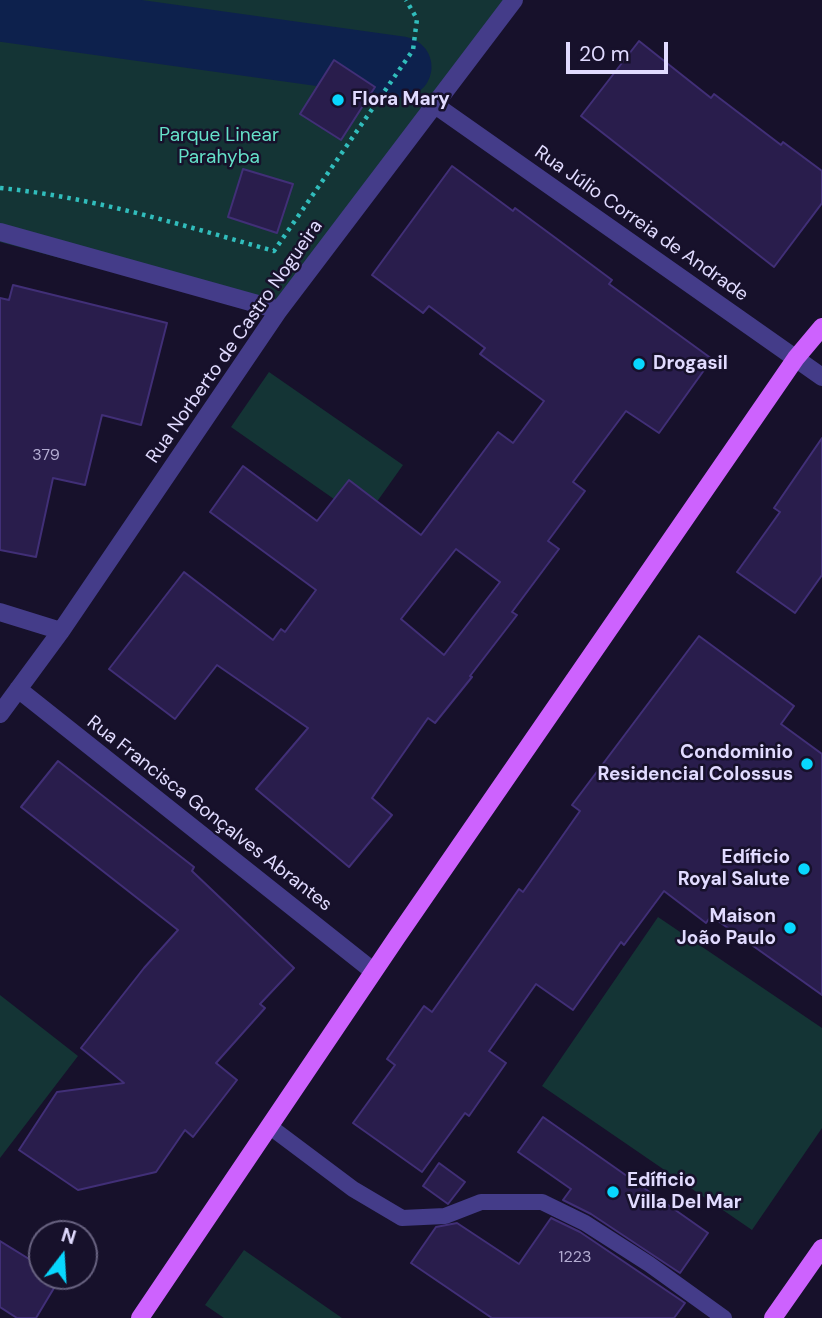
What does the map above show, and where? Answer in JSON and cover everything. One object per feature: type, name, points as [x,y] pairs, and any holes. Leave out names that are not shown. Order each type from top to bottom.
[{"type":"main road","points":[[140,1318],[373,971],[796,358],[822,327]]},
{"type":"main road","points":[[774,1318],[822,1248]]},
{"type":"street","name":"Rua Norberto de Castro Nogueira","points":[[0,715],[61,631],[279,310],[514,0]]},
{"type":"street","name":"Rua Júlio Correia de Andrade","points":[[435,105],[822,377]]},
{"type":"street","points":[[0,232],[279,310]]},
{"type":"street","points":[[0,612],[61,631]]},
{"type":"street","name":"Rua Francisca Gonçalves Abrantes","points":[[18,689],[373,971]]},
{"type":"lane","points":[[270,1126],[354,1189],[402,1218],[445,1216],[481,1202],[542,1202],[585,1223],[649,1264],[724,1318]]},
{"type":"path","points":[[0,188],[143,215],[274,251],[413,50],[417,19],[406,0]]},
{"type":"green space","name":"Parque Linear Parahyba","points":[[0,0],[517,0],[281,317],[0,242]]},
{"type":"green space","points":[[269,372],[403,465],[364,520],[231,427]]},
{"type":"green space","points":[[658,917],[822,1028],[822,1128],[752,1230],[542,1086]]},
{"type":"green space","points":[[0,995],[78,1056],[0,1158]]},
{"type":"green space","points":[[244,1250],[342,1318],[224,1318],[205,1305]]},
{"type":"building","points":[[639,41],[711,98],[714,94],[781,145],[783,142],[822,171],[822,203],[774,267],[581,116]]},
{"type":"building","name":"Flora Mary","points":[[334,60],[375,87],[341,140],[300,114]]},
{"type":"building","points":[[452,166],[513,211],[515,208],[557,239],[612,280],[609,284],[712,359],[659,433],[626,411],[573,482],[585,491],[548,541],[559,549],[512,612],[517,615],[470,676],[472,677],[435,723],[428,718],[372,798],[392,815],[349,867],[256,789],[308,728],[217,665],[175,719],[109,669],[184,572],[273,640],[281,629],[285,632],[316,590],[210,512],[243,466],[317,521],[349,480],[421,535],[498,432],[513,443],[544,401],[480,354],[485,348],[429,306],[423,313],[372,275]],"holes":[[[456,549],[500,582],[444,655],[401,619]]]},
{"type":"building","points":[[243,169],[293,184],[277,233],[228,217]]},
{"type":"building","points":[[13,285],[167,323],[141,425],[102,415],[85,485],[53,478],[36,557],[0,550],[0,298],[9,300]]},
{"type":"building","points":[[822,438],[822,575],[795,613],[737,572],[780,512],[774,508]]},
{"type":"building","points":[[699,636],[794,706],[781,724],[822,754],[822,995],[711,916],[706,923],[664,891],[624,945],[621,942],[573,1010],[536,984],[489,1051],[506,1063],[469,1116],[465,1113],[422,1172],[353,1123],[395,1065],[387,1059],[424,1006],[432,1012],[519,889],[523,892],[580,811],[572,805]]},
{"type":"building","points":[[58,761],[194,867],[192,871],[294,968],[260,1004],[265,1008],[216,1063],[237,1080],[193,1137],[185,1130],[156,1172],[78,1190],[19,1150],[57,1092],[124,1083],[81,1048],[144,968],[178,930],[21,807]]},
{"type":"building","name":"Edíficio Villa Del Mar","points":[[543,1117],[708,1233],[680,1273],[591,1214],[563,1200],[571,1189],[518,1152]]},
{"type":"building","points":[[439,1163],[465,1182],[448,1204],[423,1186]]},
{"type":"building","points":[[551,1218],[580,1232],[685,1303],[674,1318],[492,1318],[411,1263],[436,1227],[457,1223],[519,1264]]},
{"type":"building","points":[[0,1241],[28,1258],[28,1290],[53,1290],[36,1318],[17,1318],[0,1307]]},
{"type":"waterway","points":[[0,11],[401,67]]},
{"type":"place","name":"Flora Mary","points":[[338,100]]},
{"type":"place","name":"Drogasil","points":[[639,364]]},
{"type":"place","name":"Condominio Residencial Colossus","points":[[807,764]]},
{"type":"place","name":"Edíficio Royal Salute","points":[[804,869]]},
{"type":"place","name":"Maison João Paulo","points":[[790,928]]},
{"type":"place","name":"Edíficio Villa Del Mar","points":[[613,1192]]}]
